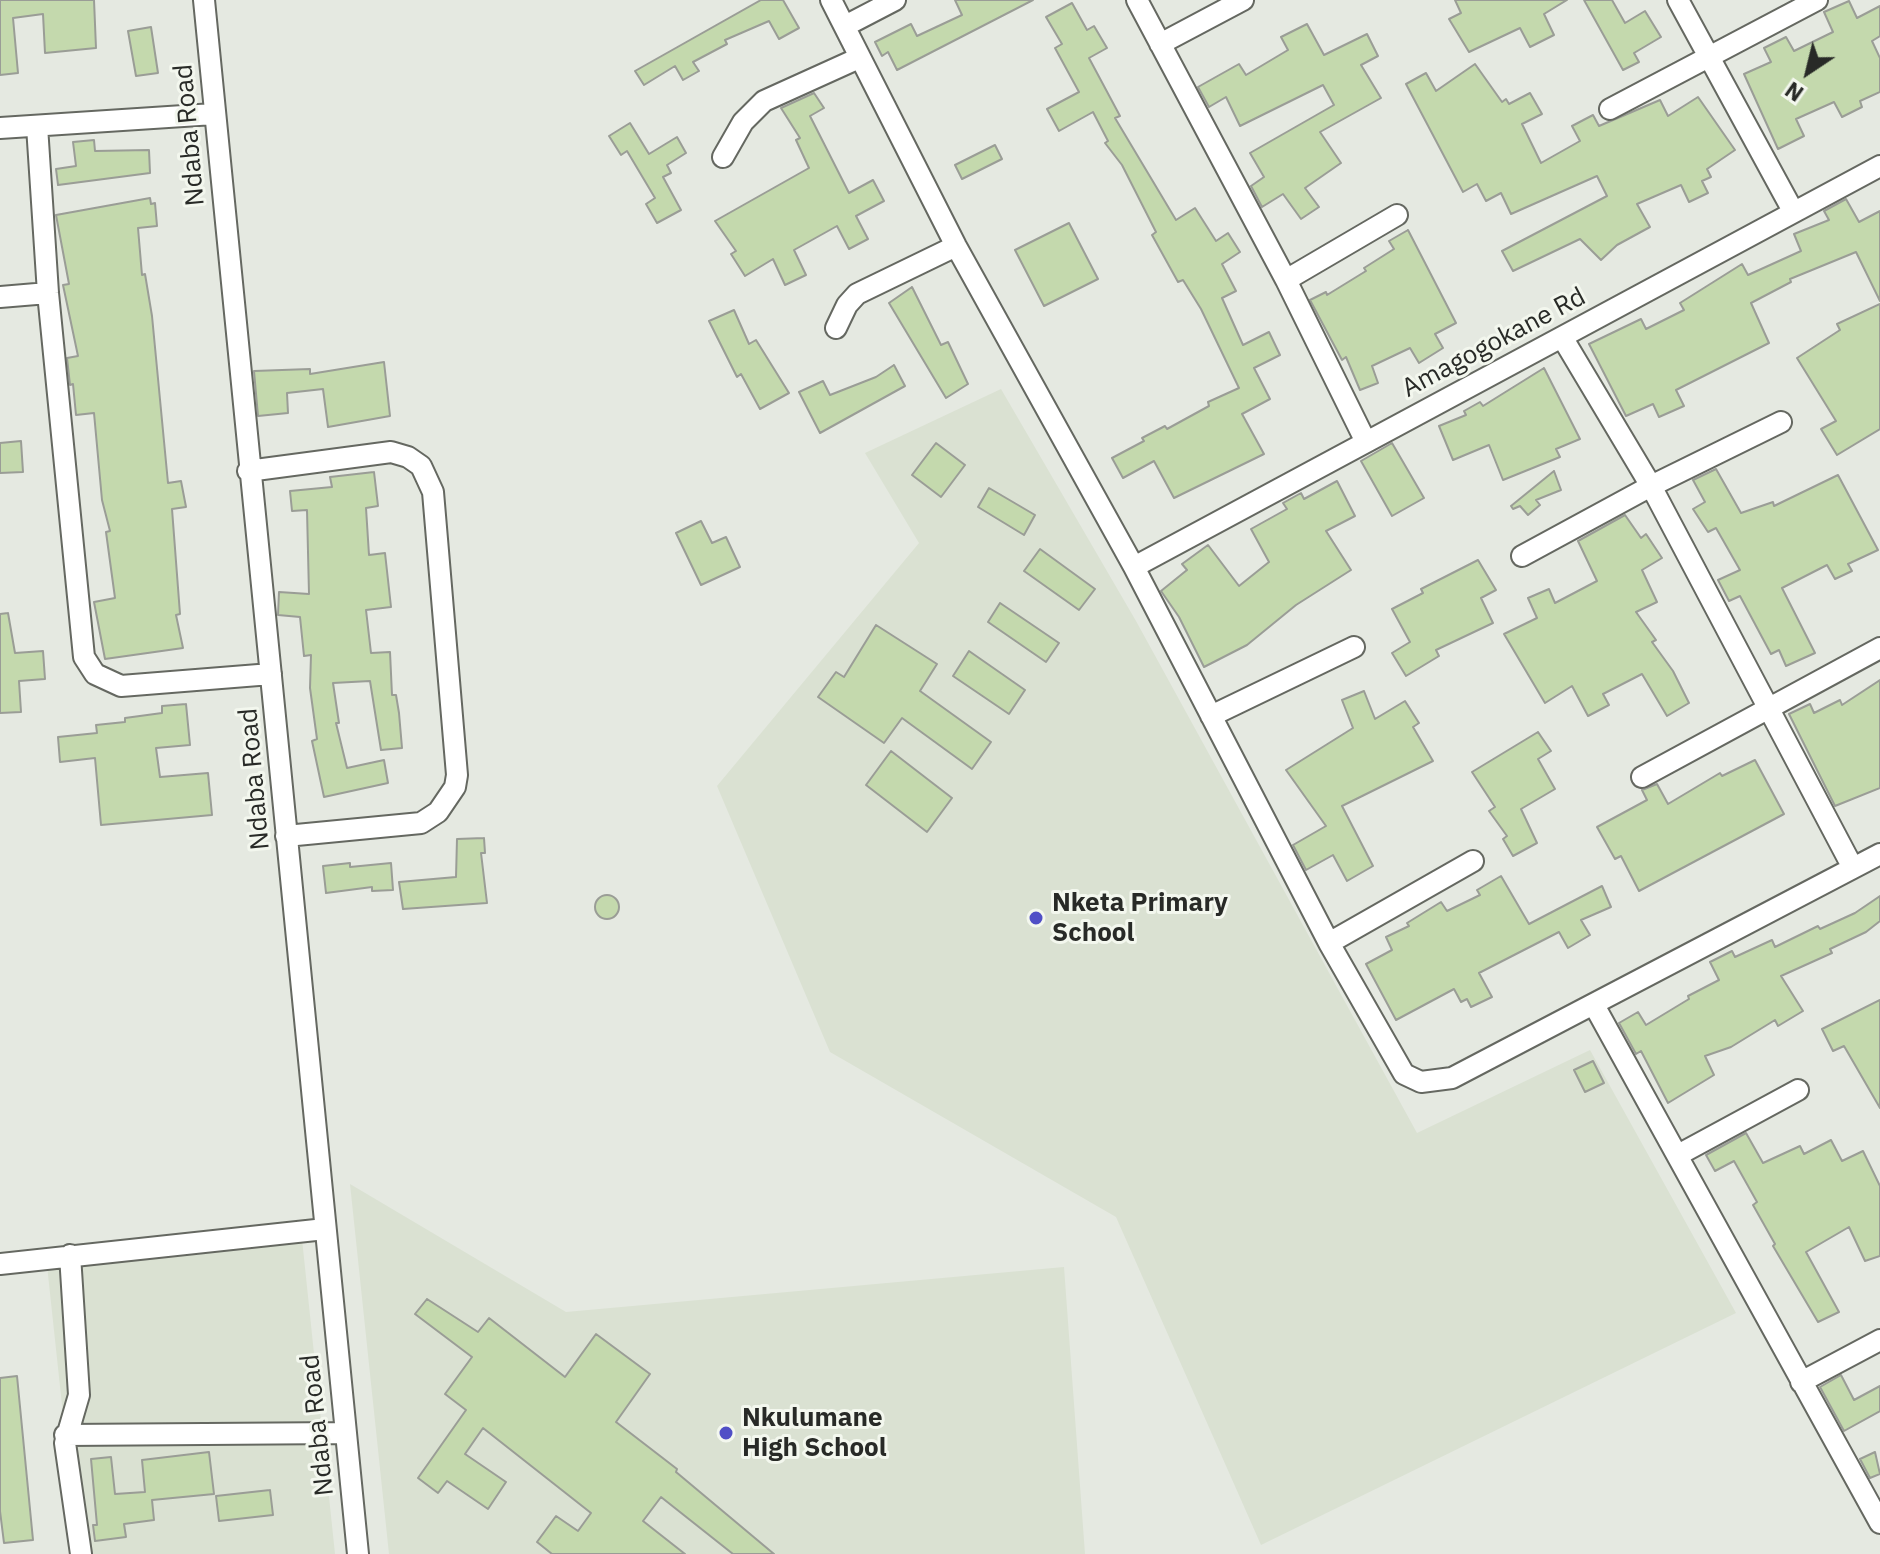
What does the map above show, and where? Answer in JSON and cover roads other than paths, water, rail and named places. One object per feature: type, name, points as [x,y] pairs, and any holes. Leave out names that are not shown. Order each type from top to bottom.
[{"type":"street","name":"Ndaba Road","points":[[204,0],[248,471],[358,1554]]},
{"type":"street","points":[[831,0],[956,246],[1134,567],[1329,943],[1395,1064],[1404,1074],[1421,1082],[1452,1078],[1880,854]]},
{"type":"street","points":[[845,26],[895,0]]},
{"type":"street","points":[[1137,0],[1286,280],[1365,440]]},
{"type":"street","points":[[1160,44],[1243,0]]},
{"type":"street","points":[[1678,0],[1793,211]]},
{"type":"street","points":[[1610,109],[1817,0]]},
{"type":"street","points":[[723,157],[743,122],[764,101],[859,58]]},
{"type":"street","points":[[0,128],[214,114]]},
{"type":"street","points":[[37,126],[48,293],[84,657],[88,666],[104,681],[121,686],[271,674]]},
{"type":"street","name":"Amagogokane Rd","points":[[1134,567],[1365,440],[1880,166]]},
{"type":"street","points":[[1286,280],[1397,215]]},
{"type":"street","points":[[836,328],[847,305],[857,294],[956,246]]},
{"type":"street","points":[[0,297],[48,293]]},
{"type":"street","points":[[1562,337],[1651,486],[1853,868]]},
{"type":"street","points":[[1522,556],[1651,486],[1781,422]]},
{"type":"street","points":[[248,471],[391,452],[408,457],[421,466],[433,492],[457,775],[455,787],[438,812],[421,823],[286,836]]},
{"type":"street","points":[[1211,716],[1354,647]]},
{"type":"street","points":[[1642,777],[1772,710],[1880,648]]},
{"type":"street","points":[[1329,943],[1473,861]]},
{"type":"street","points":[[1594,1005],[1880,1523]]},
{"type":"street","points":[[1678,1155],[1798,1090]]},
{"type":"street","points":[[0,1264],[325,1229]]},
{"type":"street","points":[[70,1255],[79,1395],[65,1435],[81,1554]]},
{"type":"street","points":[[1801,1382],[1880,1340]]},
{"type":"street","points":[[65,1435],[345,1433]]},
{"type":"place","name":"Nketa Primary School","points":[[1036,918]]},
{"type":"place","name":"Nkulumane High School","points":[[726,1433]]}]
